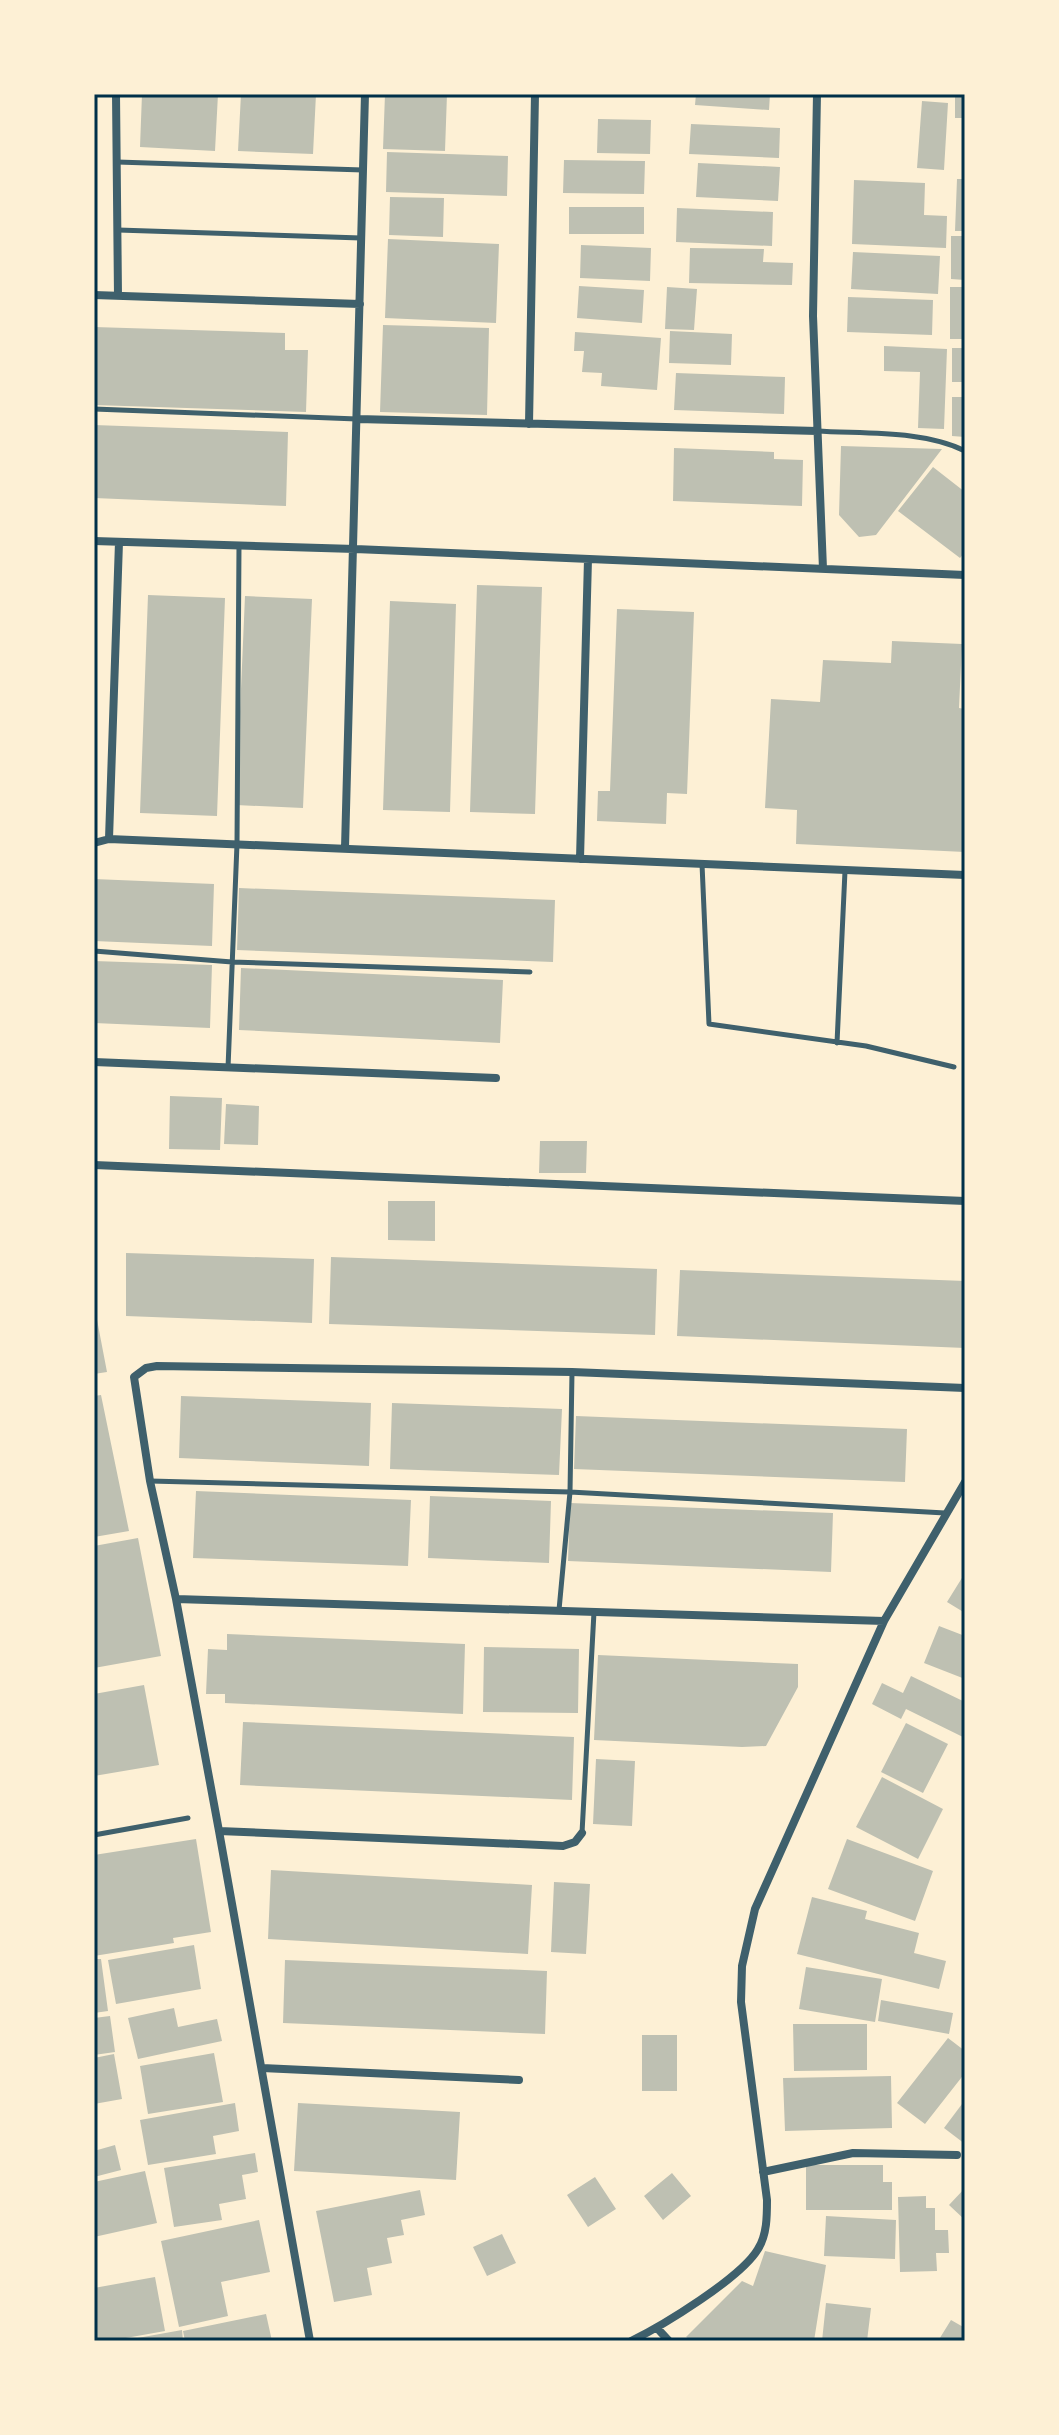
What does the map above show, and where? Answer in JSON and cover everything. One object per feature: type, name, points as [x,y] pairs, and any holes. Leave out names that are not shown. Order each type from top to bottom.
[{"type":"street","points":[[116,94],[118,296]]},
{"type":"street","points":[[345,848],[365,94]]},
{"type":"street","points":[[529,424],[535,94]]},
{"type":"street","points":[[817,94],[813,316],[823,569]]},
{"type":"street","points":[[94,295],[360,304]]},
{"type":"street","points":[[358,419],[817,431]]},
{"type":"street","points":[[94,541],[965,575]]},
{"type":"street","points":[[109,839],[119,542]]},
{"type":"street","points":[[580,859],[588,559]]},
{"type":"street","points":[[94,843],[109,839],[965,875]]},
{"type":"street","points":[[94,1062],[496,1078]]},
{"type":"street","points":[[94,1165],[965,1201]]},
{"type":"street","points":[[310,2341],[176,1599],[150,1481],[133,1381],[138,1373],[157,1366],[572,1372],[965,1388]]},
{"type":"street","points":[[631,2341],[657,2328],[746,2266],[760,2247],[767,2221],[741,2002],[745,1952],[755,1909],[884,1621],[965,1482]]},
{"type":"street","points":[[176,1599],[884,1621]]},
{"type":"street","points":[[219,1831],[563,1846],[575,1842],[582,1833]]},
{"type":"street","points":[[262,2068],[519,2080]]},
{"type":"street","points":[[763,2172],[853,2153],[957,2155]]},
{"type":"street","points":[[657,2328],[669,2341]]},
{"type":"lane","points":[[117,162],[364,170]]},
{"type":"lane","points":[[118,230],[362,238]]},
{"type":"lane","points":[[94,409],[358,419]]},
{"type":"lane","points":[[817,431],[929,439],[965,451]]},
{"type":"lane","points":[[228,1069],[237,844],[239,545]]},
{"type":"lane","points":[[702,864],[709,1024],[866,1046],[954,1067]]},
{"type":"lane","points":[[837,1043],[845,871]]},
{"type":"lane","points":[[94,951],[232,962],[530,972]]},
{"type":"lane","points":[[559,1610],[570,1492],[572,1372]]},
{"type":"lane","points":[[150,1481],[570,1492],[945,1513]]},
{"type":"lane","points":[[582,1833],[594,1611]]},
{"type":"lane","points":[[94,1835],[188,1818]]},
{"type":"building","points":[[142,94],[218,94],[215,151],[140,147]]},
{"type":"building","points":[[241,94],[316,94],[313,154],[238,151]]},
{"type":"building","points":[[385,94],[447,94],[445,151],[383,149]]},
{"type":"building","points":[[696,94],[770,94],[769,110],[695,105]]},
{"type":"building","points":[[955,94],[965,94],[965,118],[955,118]]},
{"type":"building","points":[[922,101],[948,103],[944,170],[917,168]]},
{"type":"building","points":[[598,119],[651,120],[650,154],[597,153]]},
{"type":"building","points":[[691,124],[780,128],[779,158],[689,154]]},
{"type":"building","points":[[387,152],[508,156],[507,196],[386,192]]},
{"type":"building","points":[[564,160],[645,161],[644,194],[563,193]]},
{"type":"building","points":[[698,163],[780,167],[778,201],[696,197]]},
{"type":"building","points":[[957,179],[965,179],[965,231],[955,231]]},
{"type":"building","points":[[854,180],[925,183],[924,215],[947,216],[946,248],[852,244]]},
{"type":"building","points":[[390,197],[444,198],[443,237],[389,235]]},
{"type":"building","points":[[569,207],[644,207],[644,234],[569,234]]},
{"type":"building","points":[[677,208],[773,212],[772,246],[676,242]]},
{"type":"building","points":[[951,236],[965,236],[965,280],[951,279]]},
{"type":"building","points":[[388,239],[499,244],[496,323],[385,318]]},
{"type":"building","points":[[581,245],[651,248],[650,281],[580,278]]},
{"type":"building","points":[[690,248],[764,249],[763,262],[793,263],[792,285],[689,283]]},
{"type":"building","points":[[853,252],[940,256],[938,294],[851,289]]},
{"type":"building","points":[[579,286],[644,290],[642,323],[577,318]]},
{"type":"building","points":[[667,287],[697,289],[694,330],[665,329]]},
{"type":"building","points":[[950,287],[965,287],[965,339],[950,339]]},
{"type":"building","points":[[848,297],[933,300],[932,335],[847,332]]},
{"type":"building","points":[[383,325],[489,328],[487,415],[380,412]]},
{"type":"building","points":[[94,327],[285,333],[285,350],[308,350],[306,412],[94,405]]},
{"type":"building","points":[[670,331],[732,334],[731,365],[669,363]]},
{"type":"building","points":[[575,332],[661,338],[657,390],[601,386],[602,373],[582,372],[584,351],[574,351]]},
{"type":"building","points":[[884,346],[947,349],[944,429],[918,428],[920,372],[884,371]]},
{"type":"building","points":[[952,348],[965,348],[965,382],[952,382]]},
{"type":"building","points":[[676,373],[785,377],[784,414],[674,410]]},
{"type":"building","points":[[952,397],[965,397],[965,437],[952,436]]},
{"type":"building","points":[[94,425],[288,432],[286,506],[94,498]]},
{"type":"building","points":[[841,446],[942,449],[876,535],[859,537],[839,515]]},
{"type":"building","points":[[674,448],[774,452],[774,459],[803,460],[802,506],[673,501]]},
{"type":"building","points":[[933,467],[965,492],[965,552],[960,558],[898,511]]},
{"type":"building","points":[[477,585],[542,587],[535,814],[470,812]]},
{"type":"building","points":[[148,595],[225,598],[217,816],[140,813]]},
{"type":"building","points":[[245,596],[312,599],[303,808],[236,805]]},
{"type":"building","points":[[390,601],[456,604],[450,812],[383,810]]},
{"type":"building","points":[[617,609],[694,612],[687,794],[667,793],[666,824],[597,821],[598,791],[610,791]]},
{"type":"building","points":[[892,641],[962,644],[959,708],[965,709],[965,852],[796,844],[797,810],[765,808],[771,699],[820,702],[823,660],[891,663]]},
{"type":"building","points":[[94,879],[214,884],[212,946],[94,941]]},
{"type":"building","points":[[239,888],[555,900],[553,962],[237,950]]},
{"type":"building","points":[[94,961],[212,965],[210,1028],[94,1023]]},
{"type":"building","points":[[241,968],[503,980],[500,1043],[239,1030]]},
{"type":"building","points":[[170,1096],[222,1098],[220,1150],[169,1149]]},
{"type":"building","points":[[226,1104],[259,1106],[258,1145],[224,1144]]},
{"type":"building","points":[[540,1141],[587,1141],[586,1173],[539,1173]]},
{"type":"building","points":[[388,1201],[435,1201],[435,1241],[388,1240]]},
{"type":"building","points":[[126,1253],[314,1259],[312,1323],[126,1316]]},
{"type":"building","points":[[331,1257],[657,1269],[655,1335],[329,1324]]},
{"type":"building","points":[[680,1270],[965,1281],[965,1348],[677,1336]]},
{"type":"building","points":[[94,1304],[107,1372],[94,1374]]},
{"type":"building","points":[[101,1395],[129,1531],[94,1537],[94,1396]]},
{"type":"building","points":[[181,1396],[371,1403],[369,1466],[179,1458]]},
{"type":"building","points":[[392,1403],[562,1409],[559,1475],[390,1469]]},
{"type":"building","points":[[576,1416],[907,1429],[905,1482],[574,1469]]},
{"type":"building","points":[[196,1491],[411,1500],[408,1566],[193,1558]]},
{"type":"building","points":[[430,1496],[551,1501],[549,1563],[428,1558]]},
{"type":"building","points":[[570,1503],[833,1513],[831,1572],[568,1561]]},
{"type":"building","points":[[138,1538],[161,1656],[94,1668],[94,1546]]},
{"type":"building","points":[[965,1573],[965,1613],[947,1602]]},
{"type":"building","points":[[939,1626],[965,1636],[965,1679],[924,1663]]},
{"type":"building","points":[[227,1634],[465,1644],[463,1714],[225,1703],[225,1694],[206,1694],[208,1649],[227,1650]]},
{"type":"building","points":[[484,1647],[579,1649],[578,1713],[483,1712]]},
{"type":"building","points":[[598,1655],[798,1664],[798,1687],[766,1746],[594,1740]]},
{"type":"building","points":[[911,1676],[965,1702],[965,1738],[906,1709],[901,1719],[872,1704],[882,1683],[903,1693]]},
{"type":"building","points":[[144,1685],[159,1765],[94,1776],[94,1694]]},
{"type":"building","points":[[243,1722],[574,1737],[572,1800],[240,1785]]},
{"type":"building","points":[[906,1723],[948,1744],[923,1793],[881,1772]]},
{"type":"building","points":[[596,1759],[635,1761],[632,1826],[593,1824]]},
{"type":"building","points":[[882,1777],[943,1809],[918,1859],[856,1827]]},
{"type":"building","points":[[196,1839],[211,1932],[173,1938],[174,1943],[94,1956],[94,1855]]},
{"type":"building","points":[[847,1839],[933,1871],[915,1921],[828,1889]]},
{"type":"building","points":[[271,1870],[532,1885],[528,1954],[268,1939]]},
{"type":"building","points":[[554,1882],[590,1884],[586,1954],[551,1952]]},
{"type":"building","points":[[812,1897],[867,1911],[865,1919],[919,1933],[914,1953],[946,1961],[939,1989],[797,1954]]},
{"type":"building","points":[[194,1945],[201,1989],[116,2004],[108,1960]]},
{"type":"building","points":[[94,1959],[101,1959],[108,2011],[94,2013]]},
{"type":"building","points":[[285,1960],[547,1971],[545,2034],[283,2023]]},
{"type":"building","points":[[806,1967],[882,1979],[875,2022],[799,2009]]},
{"type":"building","points":[[881,2000],[953,2013],[949,2034],[878,2021]]},
{"type":"building","points":[[174,2008],[178,2027],[217,2019],[222,2041],[138,2059],[128,2018]]},
{"type":"building","points":[[110,2016],[115,2052],[94,2055],[94,2018]]},
{"type":"building","points":[[793,2024],[867,2024],[867,2070],[794,2071]]},
{"type":"building","points":[[642,2035],[677,2035],[677,2091],[642,2091]]},
{"type":"building","points":[[948,2038],[965,2051],[965,2073],[925,2124],[897,2103]]},
{"type":"building","points":[[214,2053],[223,2102],[148,2114],[140,2066]]},
{"type":"building","points":[[114,2054],[122,2099],[94,2104],[94,2058]]},
{"type":"building","points":[[891,2076],[892,2128],[785,2131],[783,2078]]},
{"type":"building","points":[[965,2100],[965,2144],[944,2128]]},
{"type":"building","points":[[235,2103],[239,2131],[213,2136],[216,2154],[148,2165],[140,2120]]},
{"type":"building","points":[[298,2103],[460,2112],[456,2180],[294,2171]]},
{"type":"building","points":[[115,2145],[121,2170],[94,2177],[94,2151]]},
{"type":"building","points":[[255,2153],[258,2172],[242,2175],[246,2199],[219,2204],[222,2220],[174,2227],[164,2168]]},
{"type":"building","points":[[806,2165],[883,2165],[883,2182],[892,2182],[892,2210],[806,2210]]},
{"type":"building","points":[[145,2171],[157,2223],[94,2237],[94,2182]]},
{"type":"building","points":[[672,2173],[691,2196],[663,2220],[644,2196]]},
{"type":"building","points":[[595,2177],[616,2209],[588,2227],[567,2195]]},
{"type":"building","points":[[965,2188],[965,2220],[949,2205]]},
{"type":"building","points":[[420,2190],[425,2215],[401,2220],[404,2235],[387,2238],[392,2263],[367,2268],[372,2295],[334,2302],[316,2211]]},
{"type":"building","points":[[926,2196],[926,2208],[935,2208],[935,2230],[948,2230],[949,2253],[936,2253],[937,2271],[900,2272],[898,2197]]},
{"type":"building","points":[[826,2216],[896,2220],[895,2259],[824,2256]]},
{"type":"building","points":[[259,2220],[270,2272],[221,2282],[228,2316],[179,2327],[161,2241]]},
{"type":"building","points":[[502,2234],[516,2263],[487,2276],[473,2247]]},
{"type":"building","points":[[765,2251],[826,2265],[814,2341],[692,2341],[686,2337],[742,2281],[753,2286]]},
{"type":"building","points":[[155,2277],[165,2331],[94,2341],[94,2288]]},
{"type":"building","points":[[826,2303],[871,2308],[867,2341],[822,2341]]},
{"type":"building","points":[[266,2314],[272,2341],[185,2341],[183,2331]]},
{"type":"building","points":[[951,2320],[965,2328],[965,2341],[938,2341]]},
{"type":"building","points":[[182,2330],[183,2341],[132,2341],[132,2339]]}]
